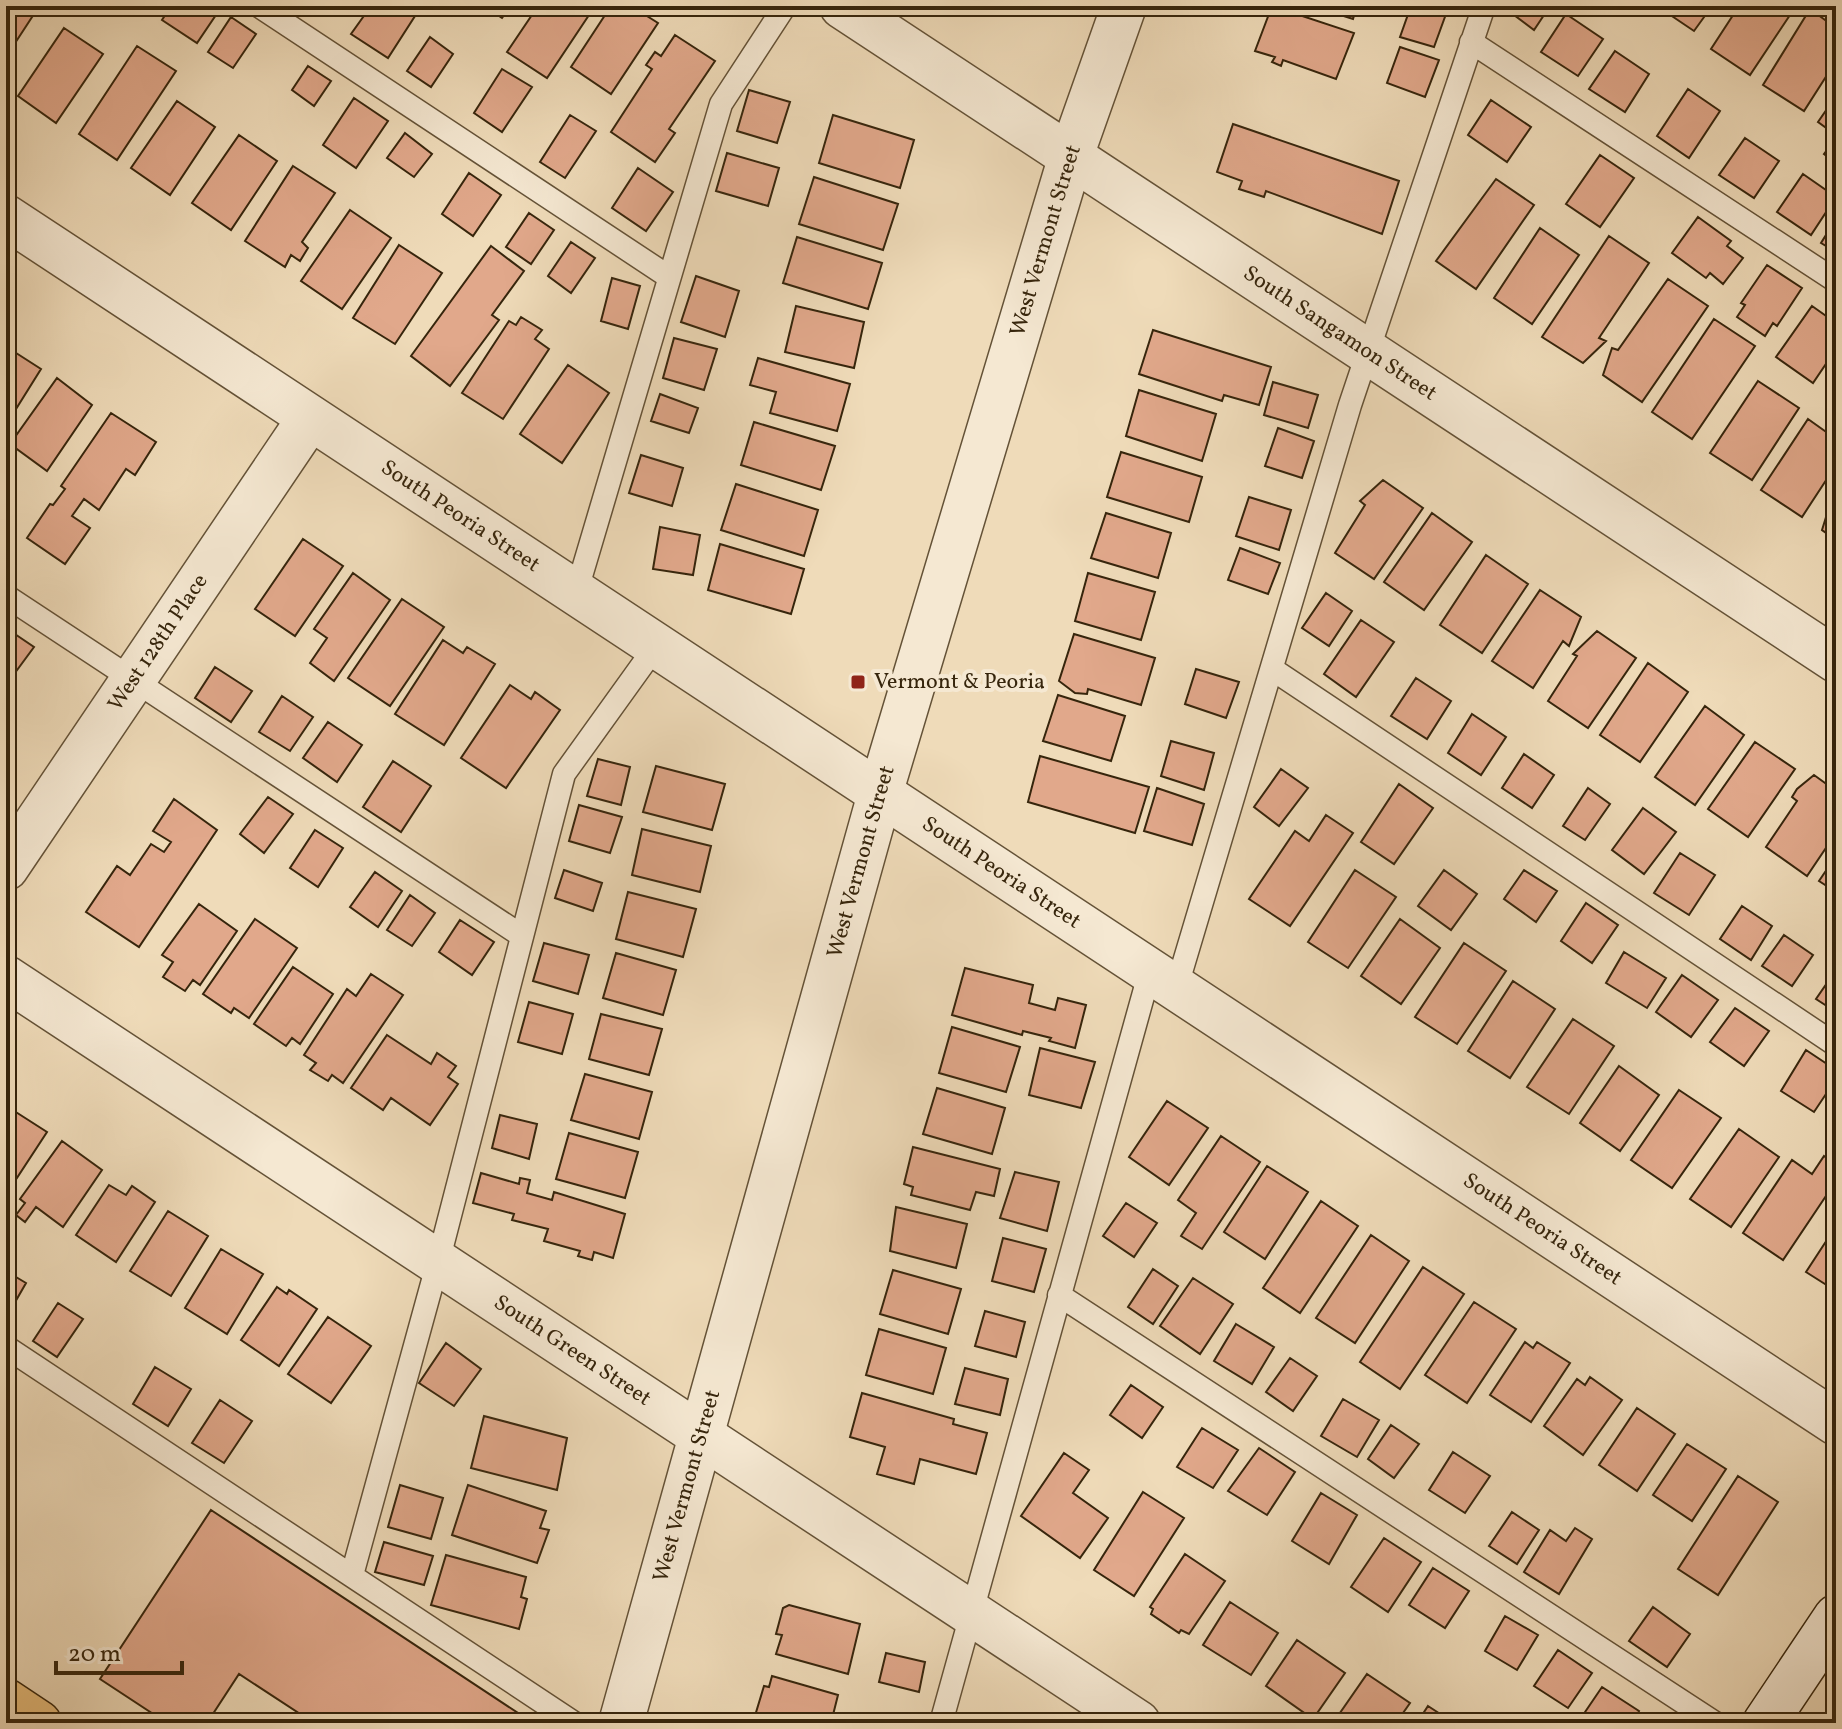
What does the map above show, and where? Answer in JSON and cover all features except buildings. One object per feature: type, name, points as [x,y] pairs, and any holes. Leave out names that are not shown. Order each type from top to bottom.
[{"type":"main road","points":[[6,1701],[39,1723]]},
{"type":"street","name":"South Sangamon Street","points":[[842,6],[1836,660]]},
{"type":"street","name":"West Vermont Street","points":[[621,1723],[699,1434],[880,794],[1071,156],[1124,6]]},
{"type":"street","name":"South Peoria Street","points":[[6,217],[1836,1423]]},
{"type":"street","name":"West 128th Place","points":[[6,868],[310,418]]},
{"type":"street","name":"South Green Street","points":[[6,978],[1138,1723]]},
{"type":"street","points":[[1765,1723],[1836,1617]]},
{"type":"lane","points":[[259,6],[669,277]]},
{"type":"lane","points":[[576,593],[721,104],[785,6]]},
{"type":"lane","points":[[941,1723],[1059,1295],[1163,980],[1272,669],[1368,352],[1484,6]]},
{"type":"lane","points":[[1471,42],[1836,281]]},
{"type":"lane","points":[[6,596],[522,936]]},
{"type":"lane","points":[[352,1575],[438,1262],[564,774],[656,646]]},
{"type":"lane","points":[[1272,669],[1836,1045]]},
{"type":"lane","points":[[1059,1295],[1715,1723]]},
{"type":"lane","points":[[6,1347],[574,1723]]},
{"type":"place","name":"Vermont & Peoria","points":[[858,682]]}]
